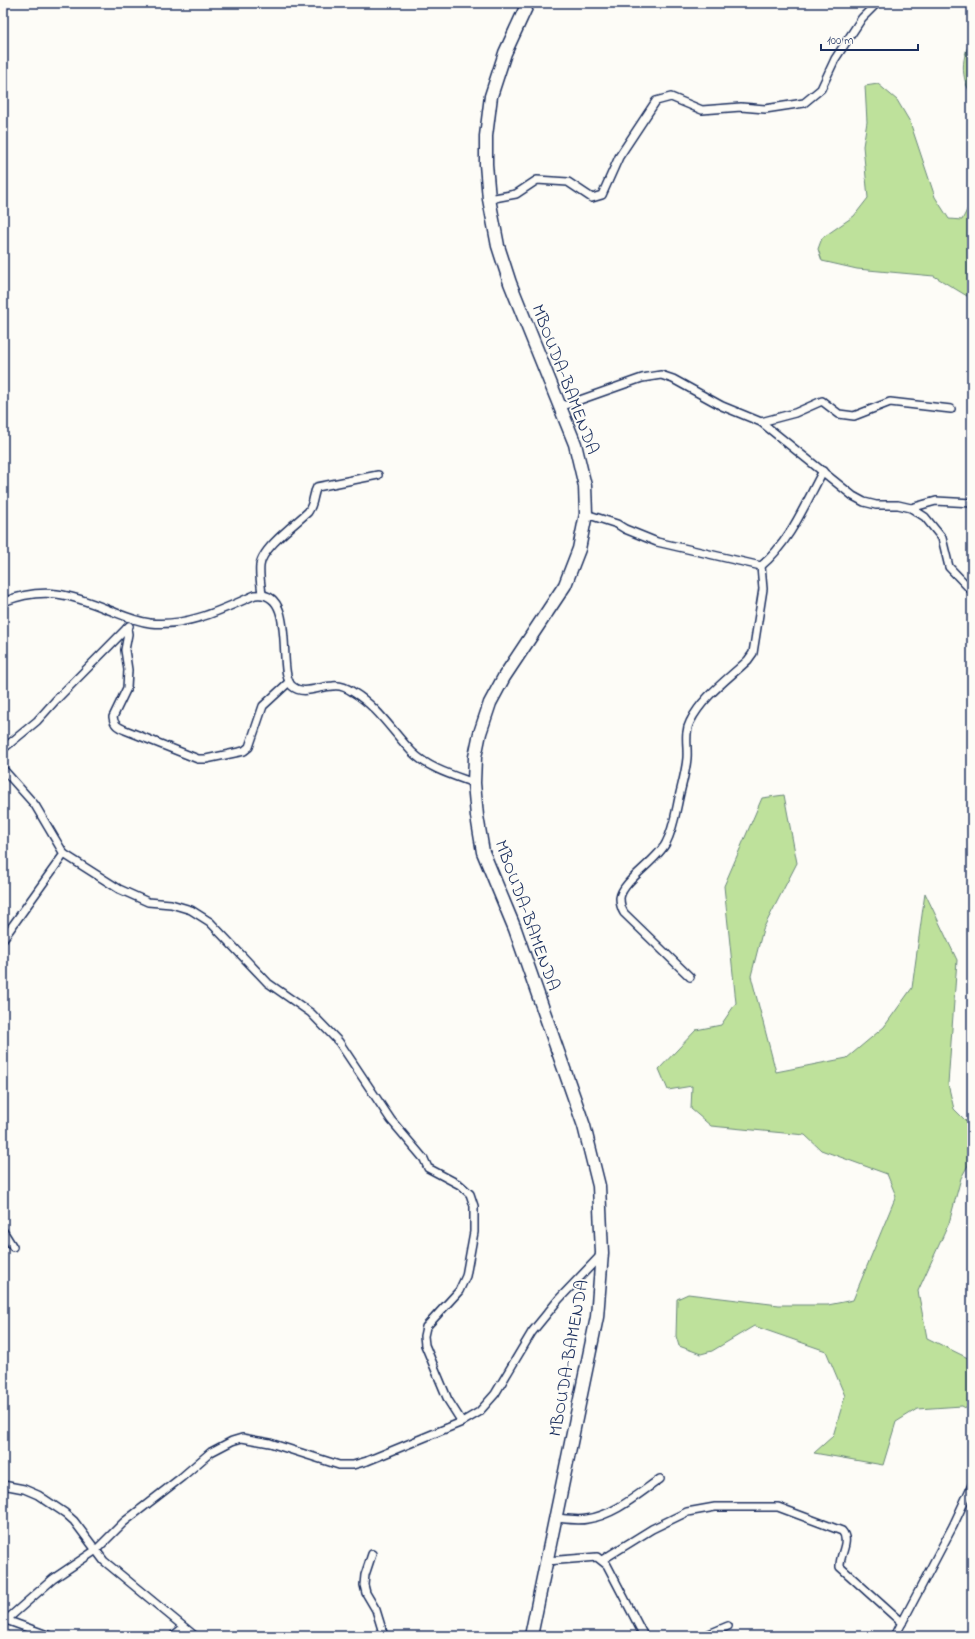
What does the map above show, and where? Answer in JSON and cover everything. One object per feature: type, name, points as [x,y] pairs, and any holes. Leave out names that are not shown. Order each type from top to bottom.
[{"type":"highway","name":"MBOUDA-BAMENDA","points":[[528,3],[505,53],[491,96],[486,136],[486,164],[489,199],[498,246],[510,283],[575,444],[586,486],[586,514],[579,549],[565,585],[504,677],[490,703],[480,733],[475,757],[474,783],[476,816],[483,852],[515,929],[584,1126],[599,1186],[602,1253],[597,1317],[531,1636]]},
{"type":"street","points":[[489,199],[516,194],[537,180],[568,182],[592,198],[602,195],[619,157],[656,101],[672,97],[702,110],[742,106],[765,109],[804,103],[821,89],[835,59],[862,18],[878,3]]},
{"type":"street","points":[[560,407],[642,378],[661,376],[673,379],[722,406],[761,422],[853,496],[864,502],[876,505],[898,505],[910,508],[925,516],[932,524],[945,545],[949,567],[972,591]]},
{"type":"street","points":[[761,422],[795,413],[822,401],[839,414],[854,416],[890,402],[951,409]]},
{"type":"street","points":[[761,566],[767,561],[793,528],[823,471]]},
{"type":"street","points":[[262,594],[260,565],[263,556],[270,547],[308,512],[312,506],[314,491],[317,487],[378,475]]},
{"type":"street","points":[[910,508],[936,502],[972,503]]},
{"type":"street","points":[[586,514],[617,524],[625,529],[657,542],[761,566]]},
{"type":"street","points":[[690,977],[624,913],[620,905],[620,897],[624,888],[660,853],[666,842],[673,823],[686,767],[688,750],[687,732],[690,722],[700,705],[748,660],[753,653],[763,590],[761,566]]},
{"type":"street","points":[[3,602],[29,594],[43,593],[71,595],[134,620],[150,623],[188,621],[216,613],[255,595],[262,594],[269,597],[276,605],[282,619],[289,682],[292,687],[309,691],[333,686],[341,686],[349,689],[361,696],[388,722],[412,752],[418,757],[445,772],[474,783]]},
{"type":"street","points":[[3,749],[37,721],[134,620]]},
{"type":"street","points":[[127,628],[128,634],[125,650],[128,670],[127,688],[113,717],[116,726],[198,758],[206,759],[244,751],[249,747],[264,706],[289,682]]},
{"type":"street","points":[[3,769],[35,805],[64,854],[119,889],[148,902],[171,904],[192,910],[210,922],[268,983],[311,1013],[339,1042],[391,1120],[424,1159],[428,1168],[460,1185],[470,1194],[474,1206],[474,1232],[466,1276],[459,1292],[426,1327],[424,1336],[425,1345],[448,1400],[462,1422]]},
{"type":"street","points":[[4,936],[64,854]]},
{"type":"street","points":[[3,1230],[13,1247]]},
{"type":"street","points":[[5,1621],[53,1579],[96,1550],[124,1522],[182,1477],[211,1452],[232,1441],[242,1438],[254,1439],[339,1465],[353,1465],[367,1461],[462,1422],[479,1412],[495,1394],[532,1332],[558,1299],[602,1253]]},
{"type":"street","points":[[556,1518],[587,1519],[606,1513],[621,1506],[660,1479]]},
{"type":"street","points":[[3,1485],[24,1489],[51,1503],[74,1521],[104,1561],[195,1636]]},
{"type":"street","points":[[894,1636],[953,1526],[972,1485]]},
{"type":"street","points":[[602,1560],[652,1529],[687,1512],[715,1507],[778,1508],[842,1531],[845,1534],[846,1539],[840,1561],[840,1567],[902,1623]]},
{"type":"street","points":[[372,1554],[365,1575],[364,1585],[366,1593],[376,1610],[383,1628],[384,1636]]},
{"type":"street","points":[[547,1561],[597,1557],[602,1560],[607,1565],[644,1636]]},
{"type":"street","points":[[5,1621],[50,1636]]},
{"type":"street","points":[[704,1636],[728,1626]]},
{"type":"street","points":[[173,1636],[184,1628]]},
{"type":"green space","points":[[972,39],[972,95],[965,81],[963,67],[968,46]]},
{"type":"green space","points":[[878,84],[897,100],[910,122],[935,197],[949,219],[962,220],[972,200],[972,299],[934,276],[857,269],[822,261],[818,249],[822,238],[854,216],[868,198],[863,146],[867,122],[865,86]]},
{"type":"green space","points":[[784,795],[797,863],[763,929],[751,976],[776,1072],[847,1058],[884,1027],[912,988],[925,893],[957,960],[948,1084],[954,1109],[972,1127],[972,1158],[961,1178],[949,1223],[918,1291],[927,1338],[972,1360],[972,1412],[962,1406],[917,1409],[896,1422],[883,1465],[814,1453],[833,1436],[845,1396],[826,1351],[754,1326],[712,1351],[701,1354],[679,1346],[676,1336],[677,1299],[688,1294],[779,1305],[828,1305],[853,1300],[896,1196],[887,1174],[821,1150],[805,1135],[711,1126],[691,1109],[692,1086],[668,1090],[659,1069],[696,1030],[721,1025],[736,1003],[724,886],[762,798]]}]
